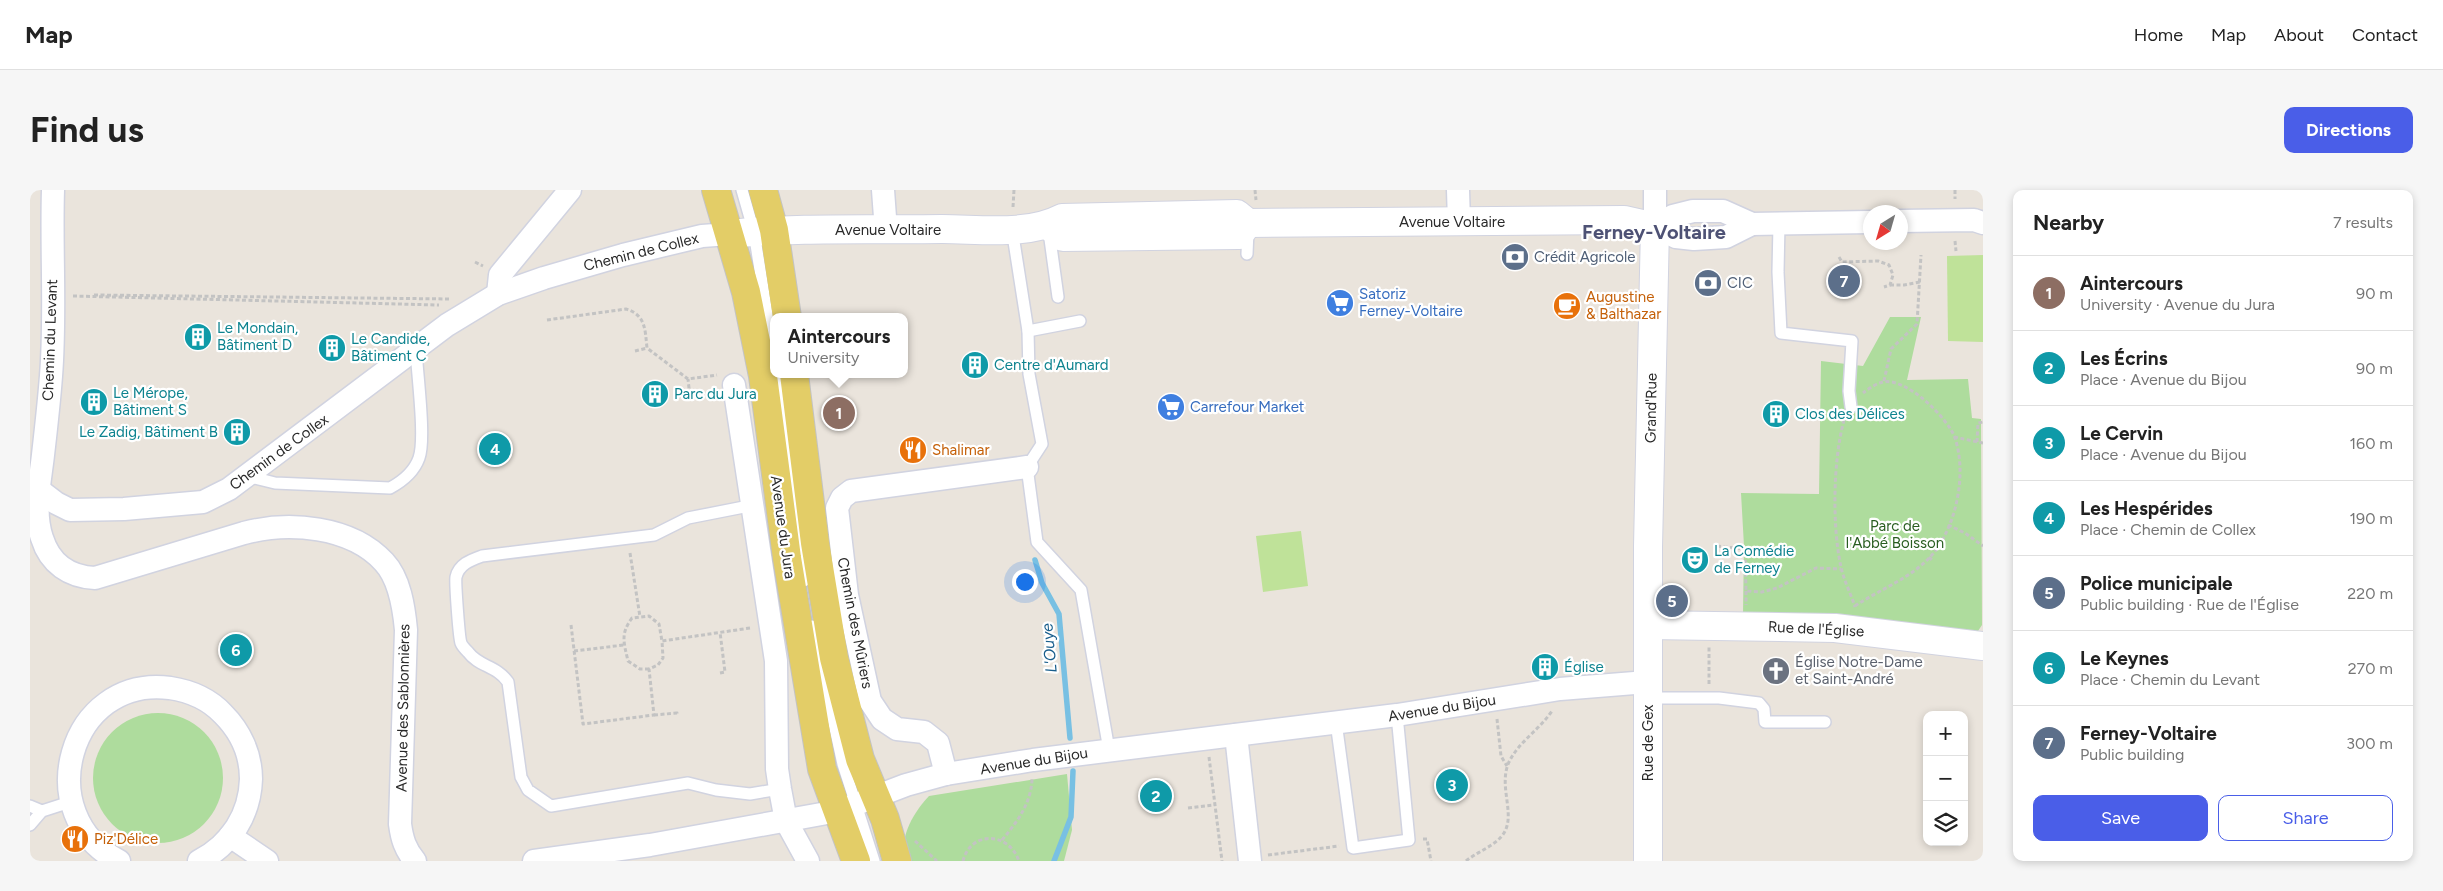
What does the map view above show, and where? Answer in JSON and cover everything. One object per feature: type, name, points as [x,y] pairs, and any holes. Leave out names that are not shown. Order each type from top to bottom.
[{"type":"main road","name":"Avenue du Jura","points":[[716,190],[752,232],[785,313]]},
{"type":"main road","name":"Avenue du Jura","points":[[763,190],[752,232],[746,292],[763,376],[787,558],[814,709],[820,760],[856,804],[889,830],[897,861]]},
{"type":"main road","name":"Avenue Voltaire","points":[[752,232],[886,231],[1012,218],[1048,225],[1062,218],[1237,214],[1248,223],[1624,220],[1655,227]]},
{"type":"main road","name":"Grand'Rue","points":[[1649,625],[1652,309],[1655,227]]},
{"type":"main road","name":"Avenue du Jura","points":[[795,378],[826,616],[853,735],[864,771],[856,804],[856,861]]},
{"type":"main road","name":"Rue de l'Église","points":[[1649,625],[1835,628],[1983,646]]},
{"type":"main road","name":"Rue de Gex","points":[[1648,861],[1647,690],[1649,625]]},
{"type":"street","name":"Chemin du Levant","points":[[35,490],[51,374],[53,190]]},
{"type":"street","points":[[493,296],[500,275],[570,190]]},
{"type":"street","points":[[883,190],[886,231]]},
{"type":"street","points":[[1458,190],[1459,222]]},
{"type":"street","name":"Grand'Rue","points":[[1655,190],[1655,227]]},
{"type":"street","points":[[1908,221],[1980,220]]},
{"type":"street","name":"Avenue Voltaire","points":[[1655,227],[1676,237],[1694,239],[1726,237],[1752,224],[1863,222]]},
{"type":"street","name":"Chemin de Collex","points":[[35,490],[70,510],[151,507],[203,502],[229,490],[447,326],[493,296],[544,278],[623,255],[702,236],[752,232]]},
{"type":"street","name":"Avenue du Jura","points":[[734,385],[754,505],[776,661],[777,769],[780,789],[786,821],[808,861]]},
{"type":"street","name":"Chemin des Mûriers","points":[[946,774],[938,743],[924,732],[897,729],[882,719],[870,701],[847,595],[836,508],[842,498],[851,491],[1027,467]]},
{"type":"street","name":"Avenue des Sablonnières","points":[[35,490],[38,520],[36,540],[66,572],[82,577],[95,578],[244,532],[262,528],[290,526],[345,537],[367,548],[385,562],[396,583],[404,606],[406,630],[400,824],[405,858]]},
{"type":"street","points":[[119,861],[97,847],[85,834],[70,802],[67,781],[69,760],[75,740],[91,717],[101,707],[119,696],[139,689],[160,687],[180,690],[200,697],[217,708],[232,723],[242,741],[249,761],[250,793],[246,808],[230,836],[220,848],[199,861]]},
{"type":"street","name":"Avenue du Bijou","points":[[856,804],[946,774],[1033,760],[1397,715],[1560,689],[1647,690]]},
{"type":"street","points":[[1236,735],[1250,860]]},
{"type":"street","points":[[534,861],[650,845],[786,821],[856,804]]},
{"type":"street","points":[[230,836],[267,861]]},
{"type":"lane","points":[[742,190],[752,232],[770,335]]},
{"type":"lane","points":[[1012,218],[1028,331],[1029,374],[1042,444],[1027,467],[1037,542],[1081,590],[1109,750]]},
{"type":"lane","points":[[1247,254],[1248,223]]},
{"type":"lane","points":[[1779,224],[1781,333],[1852,341],[1849,391],[1851,406]]},
{"type":"lane","points":[[1048,225],[1053,250],[1058,297]]},
{"type":"lane","points":[[1028,331],[1080,321]]},
{"type":"lane","points":[[247,476],[274,483],[390,488],[405,479],[419,458],[421,439],[416,350]]},
{"type":"lane","points":[[777,378],[806,594]]},
{"type":"lane","points":[[754,505],[688,518],[654,536],[482,556],[466,564],[456,578],[460,642],[469,654],[481,663],[501,672],[508,682],[521,777],[528,790],[551,806],[688,783],[716,790],[750,794],[780,789]]},
{"type":"lane","points":[[809,611],[828,704],[874,861]]},
{"type":"lane","points":[[1647,690],[1759,703],[1764,709],[1765,722],[1825,722]]},
{"type":"lane","points":[[1336,722],[1353,848],[1409,840],[1397,715]]},
{"type":"lane","points":[[30,825],[42,811],[70,802]]},
{"type":"lane","points":[[30,806],[42,811]]},
{"type":"path","points":[[1012,218],[1014,190]]},
{"type":"path","points":[[1884,381],[1892,349],[1917,324],[1921,255]]},
{"type":"path","points":[[1839,257],[1842,262],[1885,263],[1892,270],[1893,275],[1890,285]]},
{"type":"path","points":[[1884,287],[1920,282]]},
{"type":"path","points":[[52,295],[493,296]]},
{"type":"path","points":[[52,295],[415,305],[452,304]]},
{"type":"path","points":[[547,320],[626,309],[634,312],[644,323],[647,348],[688,379],[730,374],[734,385]]},
{"type":"path","points":[[635,351],[647,348]]},
{"type":"path","points":[[686,394],[689,388],[688,379]]},
{"type":"path","points":[[1884,381],[1897,383],[1912,390],[1940,417],[1954,437],[1960,478],[1956,502],[1940,545],[1904,578],[1855,606],[1841,569],[1835,537],[1836,468],[1843,421],[1851,406],[1865,391],[1884,381]]},
{"type":"path","points":[[1977,442],[1978,423],[1983,422]]},
{"type":"path","points":[[1954,437],[1983,443]]},
{"type":"path","points":[[1948,525],[1965,533],[1983,546]]},
{"type":"path","points":[[628,539],[640,616]]},
{"type":"path","points":[[1717,546],[1746,549],[1746,591],[1762,592],[1777,588],[1816,568],[1841,569]]},
{"type":"path","points":[[1929,557],[1933,561]]},
{"type":"path","points":[[650,616],[659,624],[662,641],[663,658],[658,665],[649,669],[640,669],[628,661],[624,644],[624,629],[632,618],[650,616]]},
{"type":"path","points":[[571,625],[583,724],[677,713],[678,716]]},
{"type":"path","points":[[662,641],[771,626]]},
{"type":"path","points":[[720,632],[725,672],[720,673]]},
{"type":"path","points":[[574,651],[624,644]]},
{"type":"path","points":[[649,669],[654,715]]},
{"type":"path","points":[[1466,861],[1499,840],[1506,832],[1509,822],[1504,789],[1504,773],[1517,748],[1547,718],[1560,689]]},
{"type":"path","points":[[1494,700],[1501,756],[1507,766]]},
{"type":"path","points":[[1207,739],[1222,861]]},
{"type":"path","points":[[1002,840],[1020,818],[1031,790],[1033,760]]},
{"type":"path","points":[[1188,808],[1214,804]]},
{"type":"path","points":[[963,861],[971,847],[980,840],[994,838],[1002,840],[1016,851],[1019,861]]},
{"type":"path","points":[[914,840],[937,861]]},
{"type":"path","points":[[1250,860],[1340,846],[1341,854]]},
{"type":"green space","points":[[1983,255],[1983,342],[1948,341],[1947,256]]},
{"type":"green space","name":"Parc de l'Abbé Boisson","points":[[1890,317],[1921,317],[1907,380],[1968,379],[1972,418],[1981,419],[1982,625],[1978,631],[1869,618],[1743,614],[1744,546],[1741,493],[1819,494],[1821,361],[1863,366]]},
{"type":"green space","points":[[1301,531],[1308,586],[1263,592],[1256,536]]},
{"type":"green space","points":[[158,713],[183,718],[204,732],[218,753],[223,778],[218,803],[204,824],[183,838],[158,843],[133,838],[112,824],[98,803],[93,778],[98,753],[112,732],[133,718]]},
{"type":"green space","points":[[1067,774],[1072,830],[1064,861],[905,861],[904,843],[906,834],[913,818],[929,796]]},
{"type":"waterway","name":"L'Ouye","points":[[1035,560],[1042,583],[1059,614],[1070,738]]},
{"type":"waterway","name":"L'Ouye","points":[[1054,861],[1071,817],[1073,771]]},
{"type":"place","name":"Crédit Agricole","points":[[1515,257]]},
{"type":"place","name":"Ferney-Voltaire","points":[[1844,281]]},
{"type":"place","name":"CIC","points":[[1708,283]]},
{"type":"place","name":"Satoriz Ferney-Voltaire","points":[[1340,303]]},
{"type":"place","name":"Augustine & Balthazar","points":[[1567,306]]},
{"type":"place","name":"Le Mondain, Bâtiment D","points":[[198,337]]},
{"type":"place","name":"Le Candide, Bâtiment C","points":[[332,348]]},
{"type":"place","name":"Centre d'Aumard","points":[[975,365]]},
{"type":"place","name":"Parc du Jura","points":[[655,394]]},
{"type":"place","name":"Le Mérope, Bâtiment S","points":[[94,402]]},
{"type":"place","name":"Carrefour Market","points":[[1171,407]]},
{"type":"place","name":"Aintercours","points":[[839,413]]},
{"type":"place","name":"Clos des Délices","points":[[1776,414]]},
{"type":"place","name":"Le Zadig, Bâtiment B","points":[[237,432]]},
{"type":"place","name":"Les Hespérides","points":[[495,449]]},
{"type":"place","name":"Shalimar","points":[[913,450]]},
{"type":"place","name":"La Comédie de Ferney","points":[[1695,560]]},
{"type":"place","name":"Police municipale","points":[[1672,601]]},
{"type":"place","name":"Le Keynes","points":[[236,650]]},
{"type":"place","name":"Église","points":[[1545,667]]},
{"type":"place","name":"Église Notre-Dame et Saint-André","points":[[1776,671]]},
{"type":"place","name":"Le Cervin","points":[[1452,785]]},
{"type":"place","name":"Les Écrins","points":[[1156,796]]},
{"type":"place","name":"Piz'Délice","points":[[75,839]]},
{"type":"district","name":"Ferney-Voltaire","points":[[1654,232]]}]
